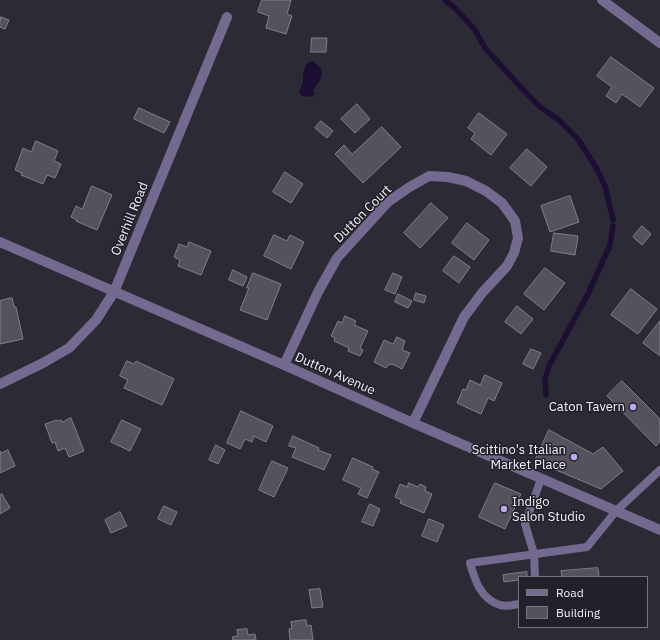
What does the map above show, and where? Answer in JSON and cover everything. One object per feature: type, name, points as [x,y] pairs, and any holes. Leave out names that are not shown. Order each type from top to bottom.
[{"type":"street","points":[[602,0],[660,43]]},
{"type":"street","name":"Overhill Road","points":[[0,384],[43,364],[69,348],[96,320],[114,292],[227,18]]},
{"type":"street","name":"Dutton Court","points":[[284,365],[318,292],[337,258],[388,202],[429,176],[448,176],[466,181],[486,191],[502,203],[515,221],[518,238],[514,253],[507,266],[482,293],[464,317],[413,423]]},
{"type":"street","name":"Dutton Avenue","points":[[0,242],[660,530]]},
{"type":"lane","points":[[518,604],[501,606],[485,598],[475,579],[470,563],[587,547],[616,511],[660,470]]},
{"type":"lane","points":[[535,576],[534,554],[525,524],[541,479]]},
{"type":"shaded area","points":[[312,61],[321,69],[322,76],[313,91],[315,94],[313,97],[301,96],[299,91],[303,82],[303,73],[307,63]]},
{"type":"building","points":[[262,0],[291,0],[287,14],[292,16],[286,34],[266,28],[269,16],[258,12]]},
{"type":"building","points":[[1,17],[9,20],[5,29],[0,27]]},
{"type":"building","points":[[312,38],[327,38],[326,52],[311,52]]},
{"type":"building","points":[[611,57],[654,88],[640,107],[622,94],[616,103],[606,96],[612,87],[597,76]]},
{"type":"building","points":[[357,104],[370,119],[355,133],[341,119]]},
{"type":"building","points":[[139,108],[170,122],[164,133],[134,119]]},
{"type":"building","points":[[479,113],[507,134],[491,155],[471,139],[475,133],[468,128]]},
{"type":"building","points":[[321,121],[333,131],[327,138],[315,128]]},
{"type":"building","points":[[382,127],[401,147],[363,183],[335,154],[344,145],[352,154]]},
{"type":"building","points":[[36,141],[58,151],[54,161],[61,164],[55,178],[47,175],[43,184],[21,175],[22,173],[15,170],[23,148],[31,152]]},
{"type":"building","points":[[527,149],[547,167],[531,186],[510,168]]},
{"type":"building","points":[[285,172],[303,184],[291,203],[273,192]]},
{"type":"building","points":[[92,186],[112,195],[97,230],[76,221],[77,220],[71,217],[76,206],[82,209]]},
{"type":"building","points":[[570,196],[579,222],[550,232],[541,206]]},
{"type":"building","points":[[431,203],[448,218],[420,248],[404,233]]},
{"type":"building","points":[[467,223],[489,240],[474,260],[452,243]]},
{"type":"building","points":[[642,226],[651,234],[642,245],[633,237]]},
{"type":"building","points":[[554,233],[578,236],[575,255],[551,251]]},
{"type":"building","points":[[274,235],[287,241],[290,235],[304,242],[291,269],[264,256]]},
{"type":"building","points":[[189,242],[211,251],[201,275],[178,266],[180,260],[174,257],[179,244],[187,247]]},
{"type":"building","points":[[454,256],[470,267],[459,283],[443,271]]},
{"type":"building","points":[[545,268],[565,283],[544,310],[524,294]]},
{"type":"building","points":[[233,270],[247,277],[243,286],[229,280]]},
{"type":"building","points":[[253,273],[281,284],[267,320],[240,310]]},
{"type":"building","points":[[393,273],[402,277],[395,294],[385,290]]},
{"type":"building","points":[[631,289],[657,309],[638,334],[611,315]]},
{"type":"building","points":[[416,293],[426,296],[424,303],[414,300]]},
{"type":"building","points":[[398,294],[412,301],[408,308],[395,302]]},
{"type":"building","points":[[12,298],[14,307],[16,307],[23,339],[0,344],[0,301]]},
{"type":"building","points":[[517,306],[533,319],[521,334],[505,322]]},
{"type":"building","points":[[345,316],[356,321],[354,325],[368,331],[360,348],[363,350],[360,356],[348,351],[349,348],[334,341],[335,338],[331,336],[338,321],[342,323]]},
{"type":"building","points":[[660,321],[660,356],[643,343]]},
{"type":"building","points":[[397,337],[405,341],[402,350],[410,353],[402,369],[392,364],[388,365],[386,368],[374,362],[384,340],[393,344]]},
{"type":"building","points":[[531,349],[541,353],[533,369],[523,364]]},
{"type":"building","points":[[127,361],[134,364],[136,361],[174,379],[162,405],[124,388],[128,380],[120,376]]},
{"type":"building","points":[[485,375],[502,383],[494,401],[488,398],[481,414],[457,403],[463,389],[466,390],[470,380],[480,385]]},
{"type":"building","name":"Caton Tavern","points":[[622,381],[660,419],[660,441],[656,446],[607,396]]},
{"type":"building","points":[[241,411],[273,426],[266,442],[254,436],[252,442],[245,439],[240,449],[227,443]]},
{"type":"building","points":[[71,418],[84,451],[69,457],[65,448],[58,451],[55,442],[52,443],[45,424],[57,420],[61,420],[62,422]]},
{"type":"building","points":[[122,420],[141,429],[130,451],[111,442]]},
{"type":"building","name":"Scittino's Italian Market Place","points":[[549,430],[593,454],[603,447],[623,471],[601,489],[535,461]]},
{"type":"building","points":[[293,436],[319,448],[318,450],[331,455],[324,470],[292,457],[296,448],[289,446]]},
{"type":"building","points":[[216,445],[225,450],[218,464],[209,460]]},
{"type":"building","points":[[8,450],[15,466],[0,473],[0,451],[1,453]]},
{"type":"building","points":[[353,458],[373,467],[372,469],[379,472],[367,498],[358,494],[361,488],[343,480]]},
{"type":"building","points":[[272,461],[288,468],[274,497],[259,490]]},
{"type":"building","points":[[409,483],[418,487],[420,484],[426,487],[425,491],[432,494],[424,513],[400,503],[401,500],[395,497],[400,484],[407,487]]},
{"type":"building","points":[[495,483],[521,494],[505,529],[479,517]]},
{"type":"building","points":[[2,494],[10,508],[0,514],[0,495]]},
{"type":"building","points":[[370,504],[380,509],[373,526],[362,522]]},
{"type":"building","points":[[164,506],[177,512],[171,525],[158,519]]},
{"type":"building","points":[[120,512],[127,526],[111,533],[105,520]]},
{"type":"building","points":[[429,519],[444,525],[437,542],[422,536]]},
{"type":"building","points":[[598,568],[599,576],[562,576],[561,571]]},
{"type":"building","points":[[527,572],[527,576],[518,576],[518,580],[504,582],[503,575]]},
{"type":"building","points":[[320,589],[323,607],[312,608],[309,590]]},
{"type":"building","points":[[306,620],[307,626],[311,625],[313,640],[290,640],[289,629],[292,628],[291,622]]},
{"type":"building","points":[[247,629],[248,635],[255,634],[256,640],[233,640],[232,637],[238,636],[237,630]]},
{"type":"waterway","points":[[445,0],[456,9],[475,30],[485,48],[528,95],[539,106],[559,120],[578,139],[597,169],[605,186],[613,220]]},
{"type":"waterway","points":[[546,395],[545,379],[549,366],[588,294],[610,245],[613,226]]},
{"type":"place","name":"Caton Tavern","points":[[633,407]]},
{"type":"place","name":"Scittino's Italian Market Place","points":[[574,457]]},
{"type":"place","name":"Indigo Salon Studio","points":[[504,509]]}]
